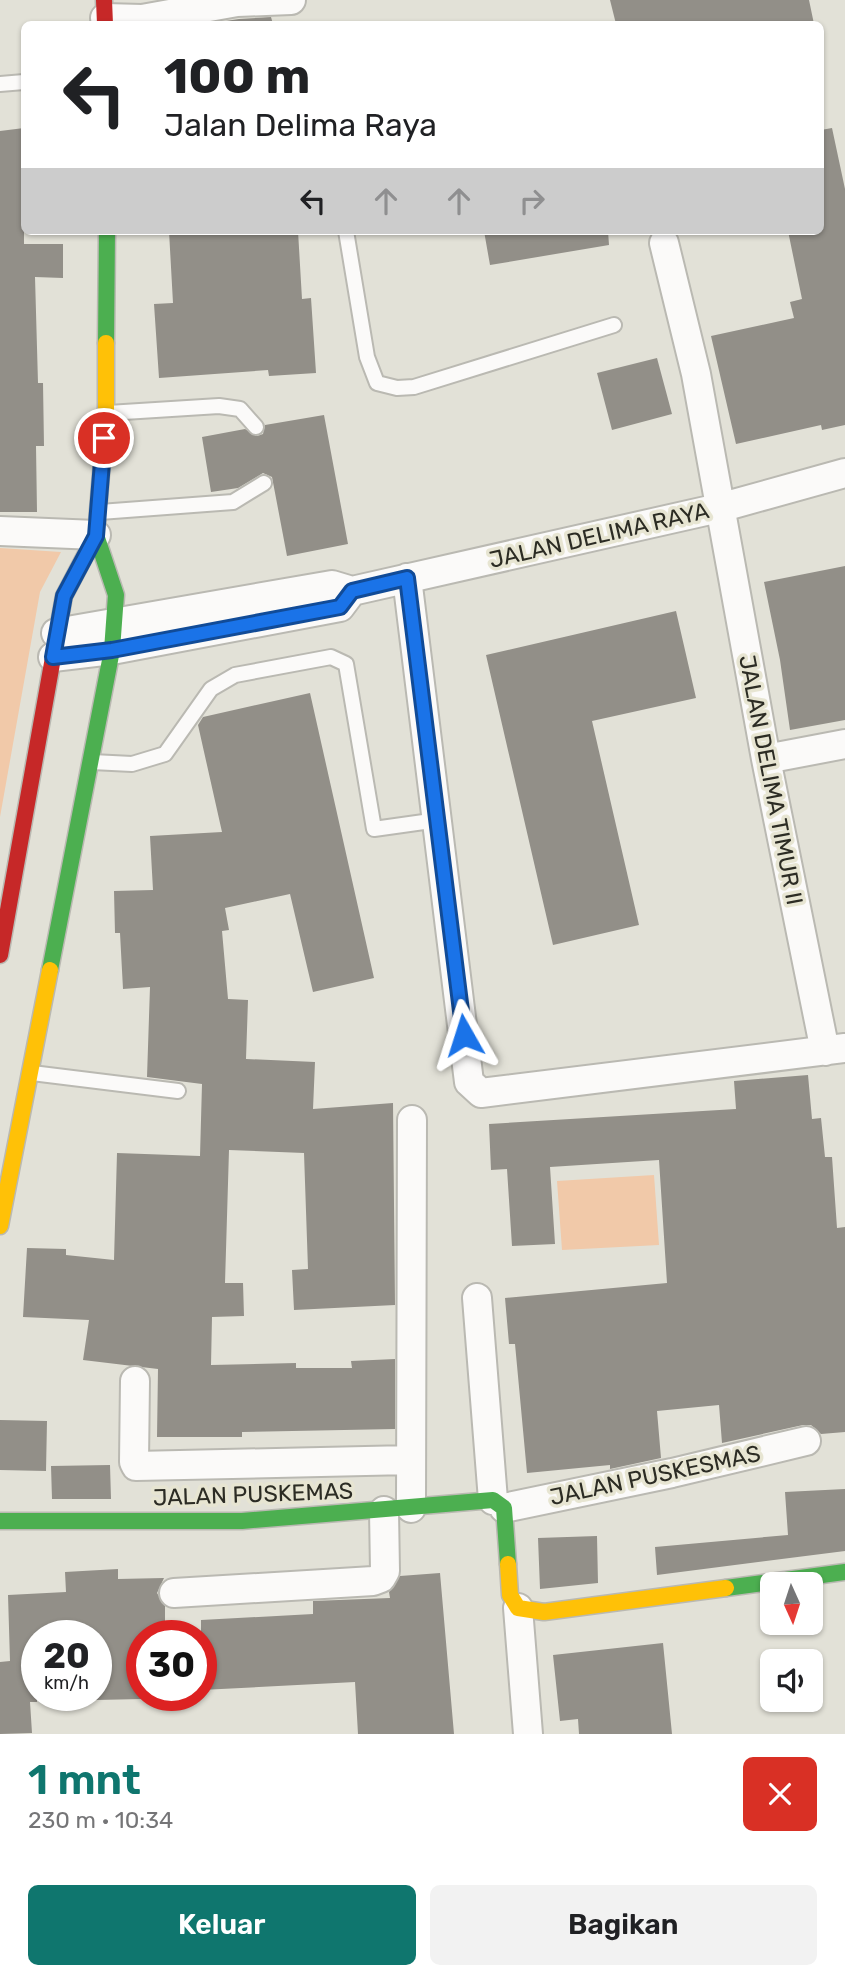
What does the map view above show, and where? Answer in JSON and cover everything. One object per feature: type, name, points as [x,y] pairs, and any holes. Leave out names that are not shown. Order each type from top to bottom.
[{"type":"main road","points":[[0,1226],[27,1072],[113,638],[116,595],[97,524],[106,413],[107,235]]},
{"type":"main road","points":[[0,955],[38,754],[64,596],[97,524]]},
{"type":"main road","points":[[494,1502],[510,1595],[518,1608],[544,1612],[845,1572]]},
{"type":"main road","name":"JALAN PUSKEMAS","points":[[0,1521],[242,1521],[494,1502]]},
{"type":"street","points":[[105,14],[142,19],[237,2],[291,0]]},
{"type":"street","name":"JALAN DELIMA TIMUR II","points":[[664,243],[696,374],[766,759],[835,1050]]},
{"type":"street","name":"JALAN DELIMA RAYA","points":[[55,645],[113,638],[332,586],[377,585],[719,508],[845,474]]},
{"type":"street","points":[[0,531],[97,524]]},
{"type":"street","points":[[377,585],[439,820],[469,1082],[473,1088],[481,1093],[835,1050]]},
{"type":"street","points":[[766,759],[845,744]]},
{"type":"street","points":[[174,1593],[373,1581],[381,1578],[385,1571],[409,1508],[412,1120]]},
{"type":"street","points":[[477,1298],[494,1502]]},
{"type":"street","points":[[135,1381],[136,1466],[410,1460]]},
{"type":"street","name":"JALAN PUSKESMAS","points":[[494,1502],[672,1473],[806,1441]]},
{"type":"street","points":[[518,1608],[528,1734]]},
{"type":"lane","points":[[0,84],[21,82]]},
{"type":"lane","points":[[346,235],[367,357],[377,383],[397,388],[414,387],[614,325]]},
{"type":"lane","points":[[106,413],[219,406],[240,409],[256,427]]},
{"type":"lane","points":[[97,524],[233,502],[264,483]]},
{"type":"lane","points":[[90,761],[132,764],[165,754],[211,689],[235,675],[331,657],[346,663],[374,829],[439,820]]},
{"type":"lane","points":[[27,1072],[178,1091]]},
{"type":"shaded area","points":[[0,548],[61,552],[40,592],[0,817]]},
{"type":"shaded area","points":[[654,1175],[659,1245],[562,1250],[557,1181]]},
{"type":"building","points":[[610,0],[809,0],[813,21],[615,21]]},
{"type":"building","points":[[271,17],[272,21],[226,21]]},
{"type":"building","points":[[21,128],[21,235],[24,235],[24,244],[63,244],[63,278],[35,277],[38,383],[43,383],[44,446],[36,446],[37,512],[0,512],[0,131]]},
{"type":"building","points":[[832,128],[845,189],[845,425],[822,430],[821,425],[736,444],[711,336],[794,318],[790,302],[802,299],[789,235],[824,235],[824,129]]},
{"type":"building","points":[[169,235],[298,235],[302,299],[311,298],[316,373],[269,376],[268,370],[159,378],[154,304],[173,303]]},
{"type":"building","points":[[485,235],[608,235],[609,245],[490,265]]},
{"type":"building","points":[[657,358],[672,414],[612,430],[597,373]]},
{"type":"building","points":[[324,415],[348,544],[287,556],[272,477],[263,473],[238,488],[211,492],[202,437],[245,429],[257,436],[263,434],[265,425]]},
{"type":"building","points":[[845,566],[845,720],[790,730],[780,660],[764,582]]},
{"type":"building","points":[[676,611],[696,698],[592,721],[639,925],[553,945],[486,655]]},
{"type":"building","points":[[310,693],[374,978],[313,992],[290,894],[225,908],[229,930],[222,931],[228,999],[248,1000],[246,1059],[315,1062],[313,1109],[393,1103],[395,1305],[294,1310],[292,1270],[308,1269],[304,1153],[229,1150],[225,1283],[243,1283],[244,1316],[212,1317],[211,1365],[296,1363],[296,1368],[352,1368],[351,1361],[395,1359],[395,1429],[242,1432],[242,1437],[157,1437],[158,1369],[83,1360],[89,1320],[23,1317],[27,1248],[66,1249],[66,1255],[114,1260],[117,1153],[200,1156],[202,1084],[147,1077],[150,987],[123,989],[120,933],[115,933],[114,891],[153,890],[150,836],[222,832],[198,725],[203,717]]},
{"type":"building","points":[[808,1075],[812,1119],[821,1118],[825,1157],[832,1157],[837,1228],[845,1227],[845,1432],[821,1434],[811,1425],[803,1425],[722,1443],[719,1405],[657,1411],[661,1458],[610,1469],[610,1465],[527,1473],[515,1344],[509,1344],[505,1298],[667,1283],[659,1160],[550,1167],[555,1244],[512,1246],[507,1169],[491,1170],[489,1124],[736,1109],[734,1081]]},
{"type":"building","points":[[0,1420],[47,1421],[46,1471],[0,1470]]},
{"type":"building","points":[[110,1465],[111,1499],[52,1499],[51,1466]]},
{"type":"building","points":[[845,1489],[845,1551],[657,1575],[655,1547],[788,1535],[785,1492]]},
{"type":"building","points":[[597,1536],[598,1583],[540,1589],[538,1538]]},
{"type":"building","points":[[118,1569],[118,1579],[164,1578],[157,1593],[165,1606],[165,1620],[126,1620],[126,1699],[112,1700],[112,1620],[21,1620],[21,1711],[31,1711],[32,1733],[0,1734],[0,1662],[10,1661],[8,1595],[66,1592],[65,1572]]},
{"type":"building","points":[[440,1573],[454,1734],[358,1734],[355,1682],[217,1689],[217,1620],[201,1620],[313,1614],[313,1601],[390,1598],[389,1592],[400,1576]]},
{"type":"building","points":[[663,1643],[672,1734],[579,1734],[578,1719],[560,1721],[553,1655]]},
{"type":"traffic: fast","points":[[106,343],[107,235]]},
{"type":"traffic: fast","points":[[50,970],[112,650],[116,595],[96,535]]},
{"type":"traffic: fast","points":[[0,1521],[242,1521],[493,1500],[504,1508],[508,1564]]},
{"type":"traffic: fast","points":[[726,1588],[845,1572]]},
{"type":"traffic: slow","points":[[59,624],[64,596],[96,535],[106,413],[106,343]]},
{"type":"traffic: slow","points":[[0,1226],[50,970]]},
{"type":"traffic: slow","points":[[508,1564],[510,1595],[518,1608],[544,1612],[726,1588]]},
{"type":"traffic: jam","points":[[104,0],[105,21]]},
{"type":"traffic: jam","points":[[0,955],[59,624]]},
{"type":"route","points":[[104,438],[96,536],[64,596],[53,657],[112,650],[340,607],[352,591],[407,578],[419,653],[464,1035]]}]
